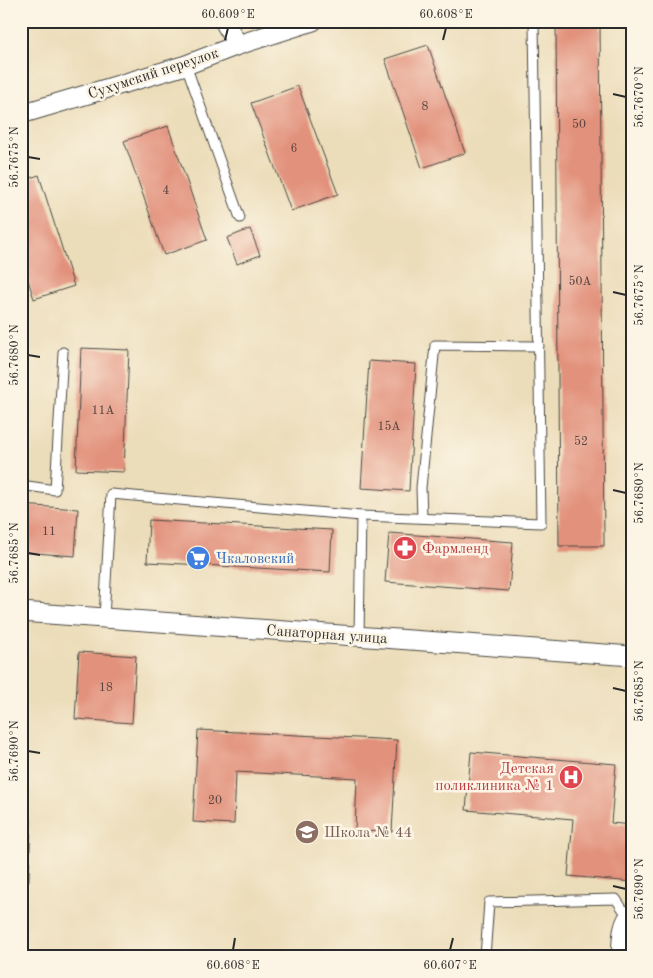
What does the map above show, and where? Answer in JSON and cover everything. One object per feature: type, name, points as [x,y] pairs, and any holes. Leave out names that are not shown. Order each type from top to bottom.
[{"type":"street","points":[[224,21],[238,45]]},
{"type":"street","name":"Сухумский переулок","points":[[21,114],[186,65],[238,45],[313,21]]},
{"type":"street","name":"Санаторная улица","points":[[21,612],[632,656]]},
{"type":"street","points":[[621,957],[624,930],[630,916]]},
{"type":"lane","points":[[104,618],[111,494],[361,516],[541,523],[534,21]]},
{"type":"lane","points":[[186,65],[240,218]]},
{"type":"lane","points":[[422,518],[421,488],[435,345],[539,346]]},
{"type":"lane","points":[[21,485],[55,490],[63,352]]},
{"type":"lane","points":[[358,636],[361,516]]},
{"type":"lane","points":[[21,817],[26,820],[24,879],[21,881]]},
{"type":"lane","points":[[485,957],[489,902],[616,899],[630,916]]},
{"type":"building","points":[[556,21],[600,21],[604,546],[559,546]]},
{"type":"building","points":[[428,45],[465,153],[422,168],[385,59]]},
{"type":"building","points":[[298,86],[338,194],[291,211],[251,103]]},
{"type":"building","points":[[168,126],[207,240],[164,255],[124,141]]},
{"type":"building","points":[[39,175],[74,286],[34,299],[21,258],[21,181]]},
{"type":"building","points":[[250,229],[260,255],[237,264],[227,238]]},
{"type":"building","points":[[81,348],[129,350],[124,472],[76,470]]},
{"type":"building","points":[[369,361],[416,364],[409,491],[361,488]]},
{"type":"building","points":[[21,505],[78,509],[75,556],[21,552]]},
{"type":"building","points":[[149,520],[332,530],[330,572],[147,562]]},
{"type":"building","points":[[389,533],[513,542],[509,591],[385,582]]},
{"type":"building","points":[[79,652],[136,656],[132,723],[75,719]]},
{"type":"building","points":[[198,730],[397,740],[392,832],[355,831],[357,778],[236,772],[234,824],[193,822]]},
{"type":"building","points":[[471,752],[616,764],[611,823],[632,825],[632,882],[568,876],[573,819],[466,810]]},
{"type":"place","name":"Фармленд","points":[[405,548]]},
{"type":"place","name":"Чкаловский","points":[[198,558]]},
{"type":"place","name":"Детская поликлиника № 1","points":[[571,777]]},
{"type":"place","name":"Школа № 44","points":[[307,832]]}]
